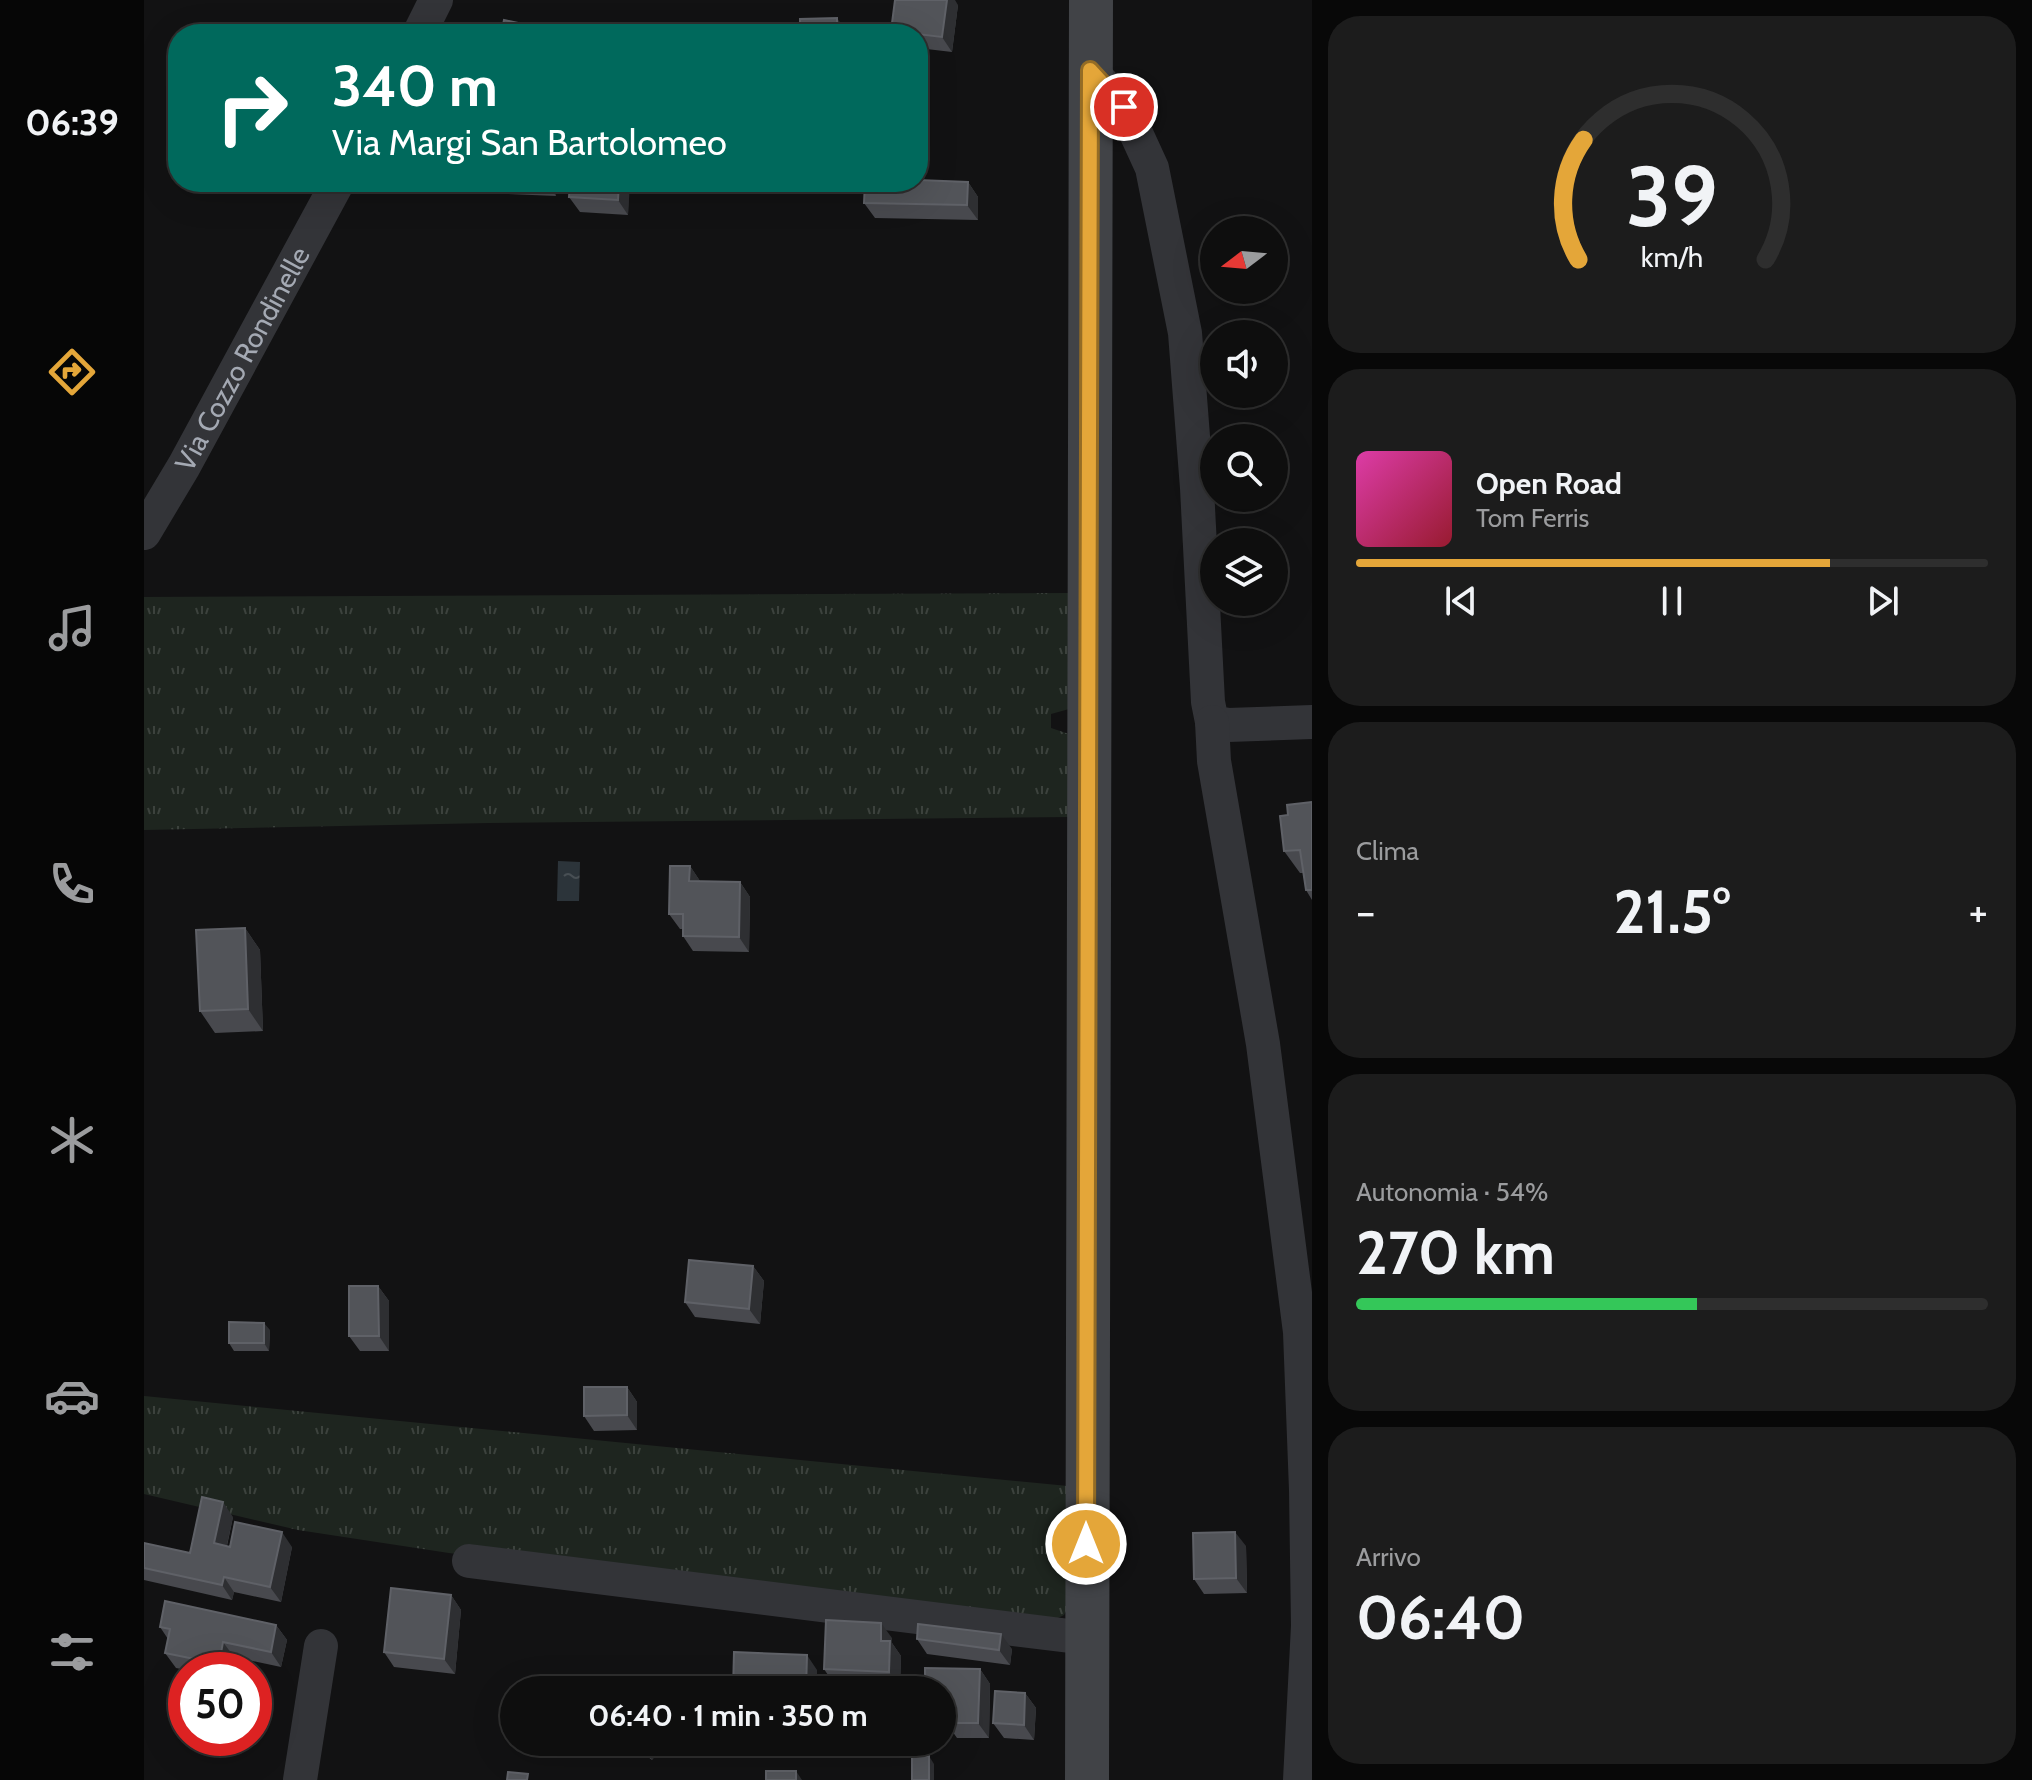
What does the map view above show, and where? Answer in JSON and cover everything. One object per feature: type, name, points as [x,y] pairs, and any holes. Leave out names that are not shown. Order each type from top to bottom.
[{"type":"main road","points":[[1087,1780],[1091,0]]},
{"type":"street","points":[[424,24],[436,0]]},
{"type":"street","points":[[1090,70],[1124,107],[1152,168],[1185,333],[1214,761],[1263,1044],[1300,1332],[1308,1626],[1300,1780]]},
{"type":"street","name":"Via Cozzo Rondinelle","points":[[144,533],[191,453],[333,192]]},
{"type":"street","points":[[1212,722],[1228,725],[1312,722]]},
{"type":"street","points":[[469,1561],[1086,1638]]},
{"type":"street","points":[[300,1780],[321,1646]]},
{"type":"green space","points":[[1069,593],[1069,709],[1051,714],[1051,728],[1069,734],[1069,817],[144,830],[144,597]]},
{"type":"green space","points":[[144,1396],[1068,1486],[1068,1607],[1064,1615],[1054,1620],[920,1609],[449,1553],[298,1530],[144,1494]]},
{"type":"water","points":[[558,861],[580,862],[579,901],[557,901]]},
{"type":"building","points":[[895,0],[947,0],[942,37],[928,35],[928,24],[892,24]]},
{"type":"building","points":[[837,18],[837,24],[800,24],[800,19]]},
{"type":"building","points":[[928,180],[968,182],[967,205],[864,203],[865,192],[928,192]]},
{"type":"building","points":[[569,192],[618,192],[618,200],[569,197]]},
{"type":"building","points":[[1312,802],[1312,890],[1306,890],[1300,850],[1284,851],[1280,816],[1288,815],[1287,805]]},
{"type":"building","points":[[670,866],[690,866],[689,881],[740,882],[739,937],[683,936],[683,914],[669,914]]},
{"type":"building","points":[[245,928],[248,1009],[200,1011],[196,930]]},
{"type":"building","points":[[689,1260],[753,1266],[749,1309],[685,1302]]},
{"type":"building","points":[[349,1286],[378,1286],[379,1336],[349,1336]]},
{"type":"building","points":[[229,1322],[264,1323],[264,1343],[229,1343]]},
{"type":"building","points":[[584,1387],[627,1387],[627,1415],[584,1416]]},
{"type":"building","points":[[202,1497],[223,1502],[214,1543],[230,1547],[235,1522],[282,1532],[270,1587],[224,1577],[222,1585],[144,1568],[144,1543],[190,1553]]},
{"type":"building","points":[[1235,1532],[1236,1578],[1194,1579],[1193,1533]]},
{"type":"building","points":[[391,1588],[451,1595],[444,1659],[384,1652]]},
{"type":"building","points":[[165,1601],[276,1625],[271,1652],[223,1642],[221,1652],[165,1653],[170,1629],[160,1627]]},
{"type":"building","points":[[826,1620],[881,1623],[881,1641],[890,1641],[889,1672],[824,1669]]},
{"type":"building","points":[[918,1624],[1001,1634],[999,1650],[917,1639]]},
{"type":"building","points":[[734,1652],[807,1655],[806,1676],[733,1676]]},
{"type":"building","points":[[925,1668],[980,1669],[978,1723],[956,1723],[956,1676],[925,1676]]},
{"type":"building","points":[[995,1691],[1025,1693],[1024,1725],[993,1723]]},
{"type":"building","points":[[912,1756],[929,1756],[929,1780],[912,1780]]},
{"type":"building","points":[[766,1771],[796,1771],[796,1780],[766,1780]]},
{"type":"building","points":[[508,1772],[528,1774],[527,1780],[507,1780]]},
{"type":"route","points":[[1086,1544],[1090,70],[1124,107]]}]
